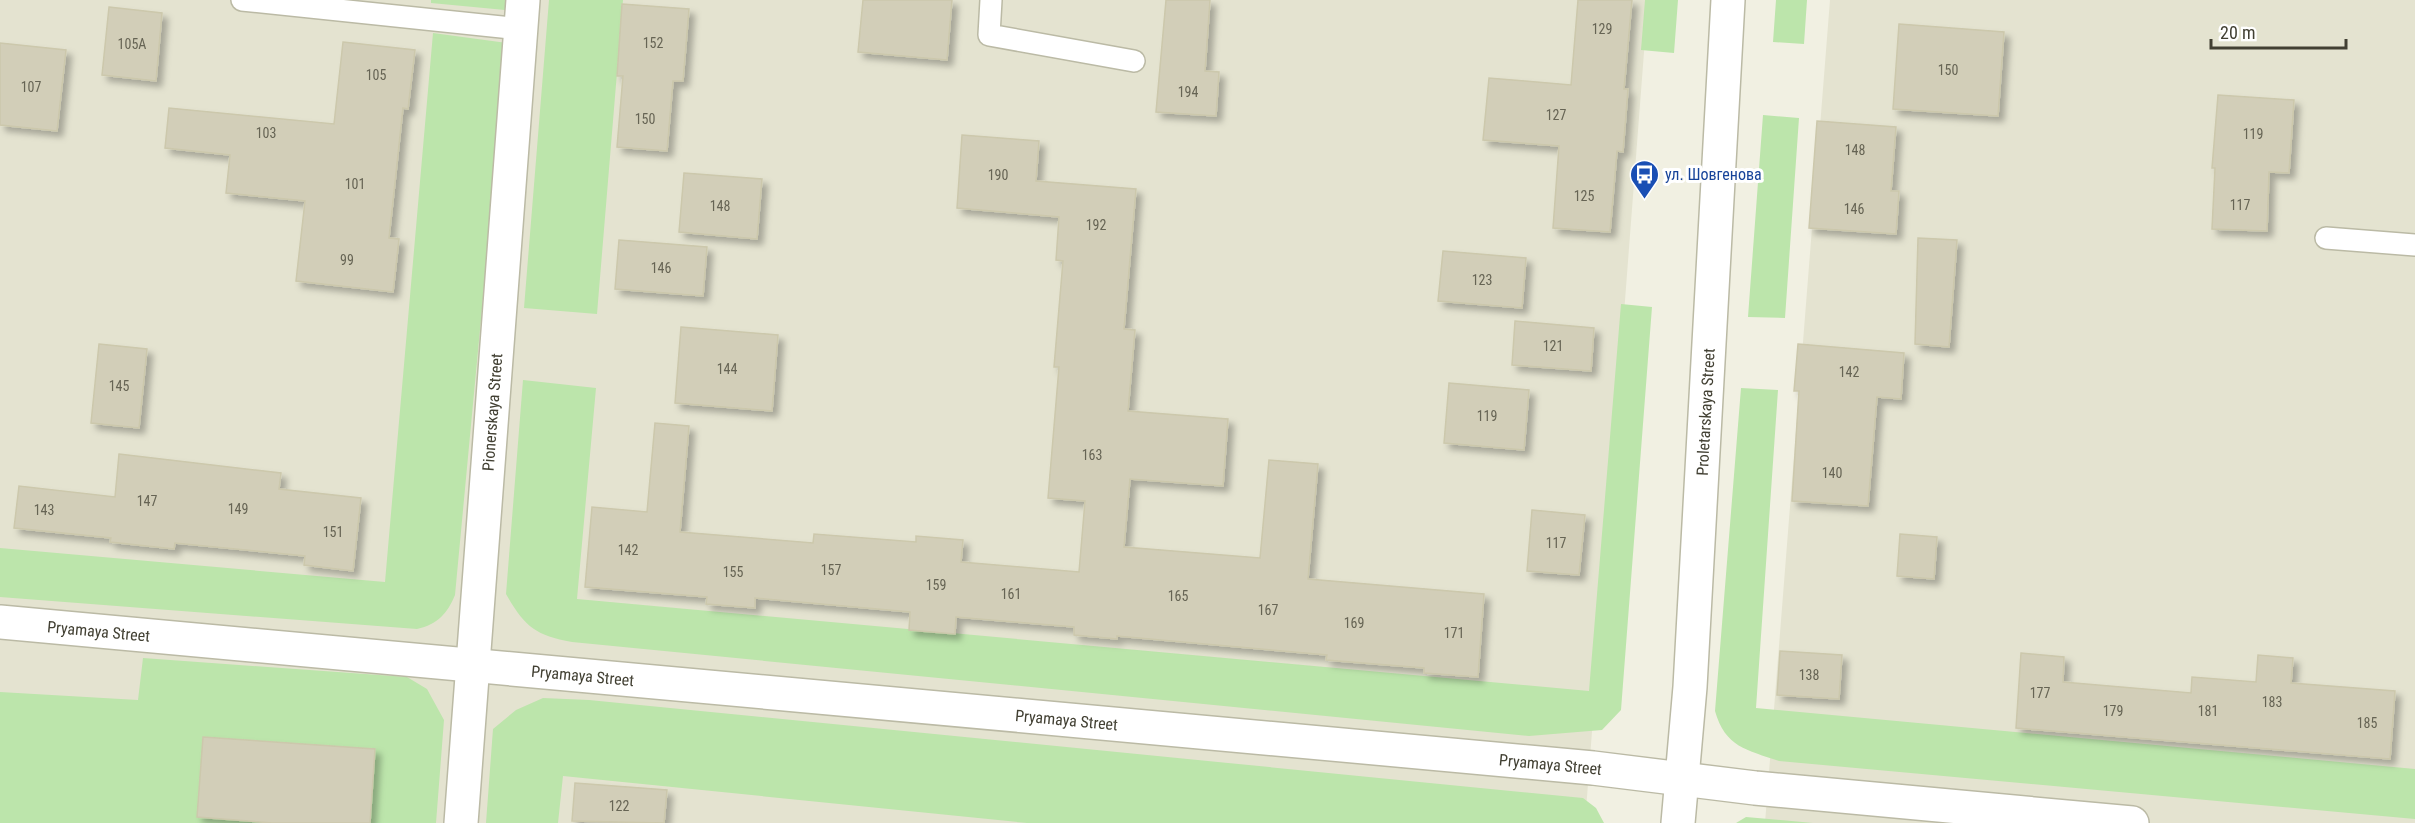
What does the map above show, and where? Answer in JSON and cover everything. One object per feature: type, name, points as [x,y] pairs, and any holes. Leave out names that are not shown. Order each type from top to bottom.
[{"type":"street","name":"Proletarskaya Street","points":[[1678,823],[1690,675],[1728,0]]},
{"type":"street","name":"Pionerskaya Street","points":[[460,823],[522,14]]},
{"type":"street","name":"Pryamaya Street","points":[[0,622],[1681,777],[1755,788],[2132,823]]},
{"type":"lane","points":[[242,0],[522,14]]},
{"type":"lane","points":[[992,0],[989,35],[1134,61]]},
{"type":"lane","points":[[2326,238],[2415,245]]},
{"type":"shaded area","points":[[0,0],[1648,0],[1585,823],[0,823]]},
{"type":"shaded area","points":[[1830,0],[2415,0],[2415,823],[1765,823]]},
{"type":"green space","points":[[431,0],[506,0],[505,10],[431,3]]},
{"type":"green space","points":[[549,0],[623,0],[597,314],[524,308]]},
{"type":"green space","points":[[1645,0],[1678,0],[1674,53],[1641,50]]},
{"type":"green space","points":[[1776,0],[1807,0],[1804,44],[1773,42]]},
{"type":"green space","points":[[433,33],[507,43],[455,595],[449,608],[436,621],[417,629],[0,597],[0,548],[385,582]]},
{"type":"green space","points":[[1763,115],[1799,118],[1785,318],[1748,317]]},
{"type":"green space","points":[[1621,304],[1652,307],[1621,710],[1602,730],[1529,736],[572,642],[549,636],[532,628],[525,622],[506,594],[523,380],[596,388],[577,599],[1589,691]]},
{"type":"green space","points":[[1741,388],[1778,390],[1756,708],[2415,769],[2415,819],[1779,761],[1747,750],[1731,740],[1719,723],[1715,711]]},
{"type":"green space","points":[[143,658],[407,677],[427,689],[444,720],[436,823],[0,823],[0,692],[138,700]]},
{"type":"green space","points":[[543,698],[589,700],[1583,798],[1596,808],[1604,823],[1027,823],[563,776],[558,823],[486,823],[493,729],[516,710]]},
{"type":"green space","points":[[1746,817],[1813,823],[1736,823]]},
{"type":"building","points":[[863,0],[952,0],[947,60],[858,52]]},
{"type":"building","points":[[1166,0],[1210,0],[1205,71],[1219,72],[1216,116],[1156,112]]},
{"type":"building","points":[[1578,0],[1632,0],[1624,89],[1628,89],[1623,152],[1617,151],[1610,232],[1553,228],[1559,146],[1483,140],[1489,78],[1571,85]]},
{"type":"building","points":[[622,4],[689,9],[683,81],[673,81],[667,151],[617,147],[623,76],[617,76]]},
{"type":"building","points":[[109,7],[162,13],[156,81],[102,75]]},
{"type":"building","points":[[1899,24],[2004,32],[1998,116],[1893,109]]},
{"type":"building","points":[[343,42],[415,50],[408,109],[403,108],[389,238],[399,239],[393,292],[296,281],[305,201],[226,193],[230,155],[165,148],[169,108],[334,124]]},
{"type":"building","points":[[0,43],[66,50],[57,131],[0,125]]},
{"type":"building","points":[[2218,95],[2294,100],[2289,173],[2269,172],[2267,231],[2212,229],[2215,168],[2212,168]]},
{"type":"building","points":[[1817,121],[1896,127],[1891,191],[1899,191],[1896,234],[1809,228]]},
{"type":"building","points":[[962,135],[1039,141],[1036,181],[1136,189],[1124,329],[1135,330],[1128,411],[1228,419],[1223,486],[1130,479],[1124,547],[1260,558],[1269,460],[1318,464],[1308,579],[1484,594],[1478,677],[1424,673],[1424,668],[1326,660],[1327,655],[1117,636],[1117,639],[1074,635],[1074,627],[956,617],[955,634],[909,630],[910,612],[755,598],[755,608],[706,604],[707,597],[585,587],[592,507],[647,512],[655,423],[689,426],[680,532],[813,543],[814,534],[916,542],[916,536],[963,540],[961,562],[1079,572],[1085,501],[1048,498],[1059,367],[1054,367],[1063,261],[1056,260],[1059,217],[957,208]]},
{"type":"building","points":[[684,173],[762,179],[757,239],[679,232]]},
{"type":"building","points":[[1918,238],[1957,240],[1949,347],[1915,344]]},
{"type":"building","points":[[619,240],[707,247],[703,296],[615,289]]},
{"type":"building","points":[[1443,251],[1526,258],[1522,308],[1438,301]]},
{"type":"building","points":[[1515,321],[1594,328],[1591,371],[1512,365]]},
{"type":"building","points":[[681,327],[778,335],[772,411],[675,403]]},
{"type":"building","points":[[99,344],[147,349],[139,428],[91,423]]},
{"type":"building","points":[[1798,344],[1904,353],[1901,399],[1877,397],[1868,506],[1792,501],[1799,391],[1794,391]]},
{"type":"building","points":[[1449,383],[1529,390],[1524,450],[1444,443]]},
{"type":"building","points":[[119,454],[281,473],[279,489],[361,498],[353,571],[304,565],[305,556],[175,543],[174,549],[110,542],[111,538],[14,528],[19,486],[115,497]]},
{"type":"building","points":[[1532,510],[1585,515],[1579,575],[1527,571]]},
{"type":"building","points":[[1900,534],[1937,537],[1934,579],[1897,576]]},
{"type":"building","points":[[1780,651],[1842,655],[1839,699],[1777,695]]},
{"type":"building","points":[[2021,653],[2064,657],[2063,682],[2191,693],[2192,677],[2256,682],[2258,655],[2293,658],[2291,683],[2395,691],[2390,759],[2016,728]]},
{"type":"building","points":[[203,737],[375,749],[370,823],[272,823],[197,817]]},
{"type":"building","points":[[575,783],[667,790],[664,823],[572,821]]},
{"type":"place","name":"ул. Шовгенова","points":[[1644,200]]}]
